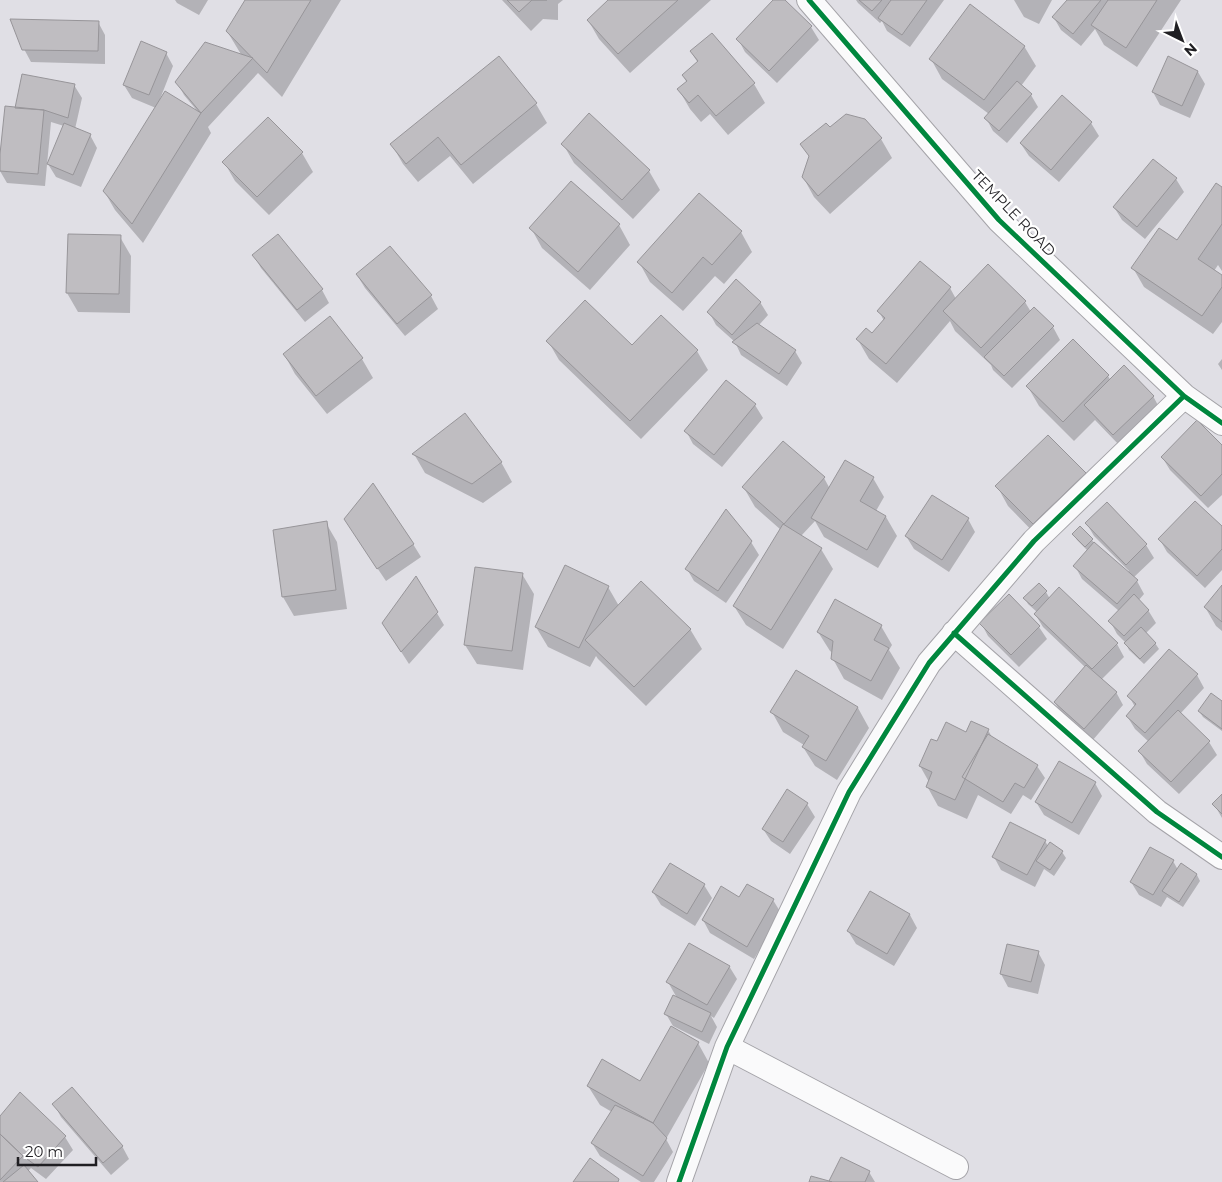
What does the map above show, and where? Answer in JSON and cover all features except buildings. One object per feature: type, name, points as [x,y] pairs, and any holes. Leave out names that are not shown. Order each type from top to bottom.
[{"type":"street","name":"TEMPLE ROAD","points":[[809,0],[999,220],[1184,396],[1222,423]]},
{"type":"street","points":[[679,1182],[727,1047],[849,792],[929,663],[1034,541],[1184,396]]},
{"type":"street","points":[[954,633],[1158,812],[1222,857]]},
{"type":"street","points":[[727,1047],[956,1167]]},
{"type":"cycle path","points":[[809,0],[999,220],[1184,396],[1222,423]]},
{"type":"cycle path","points":[[679,1182],[727,1047],[849,792],[929,663],[1034,541],[1184,396]]},
{"type":"cycle path","points":[[954,633],[1157,812],[1222,857]]}]
